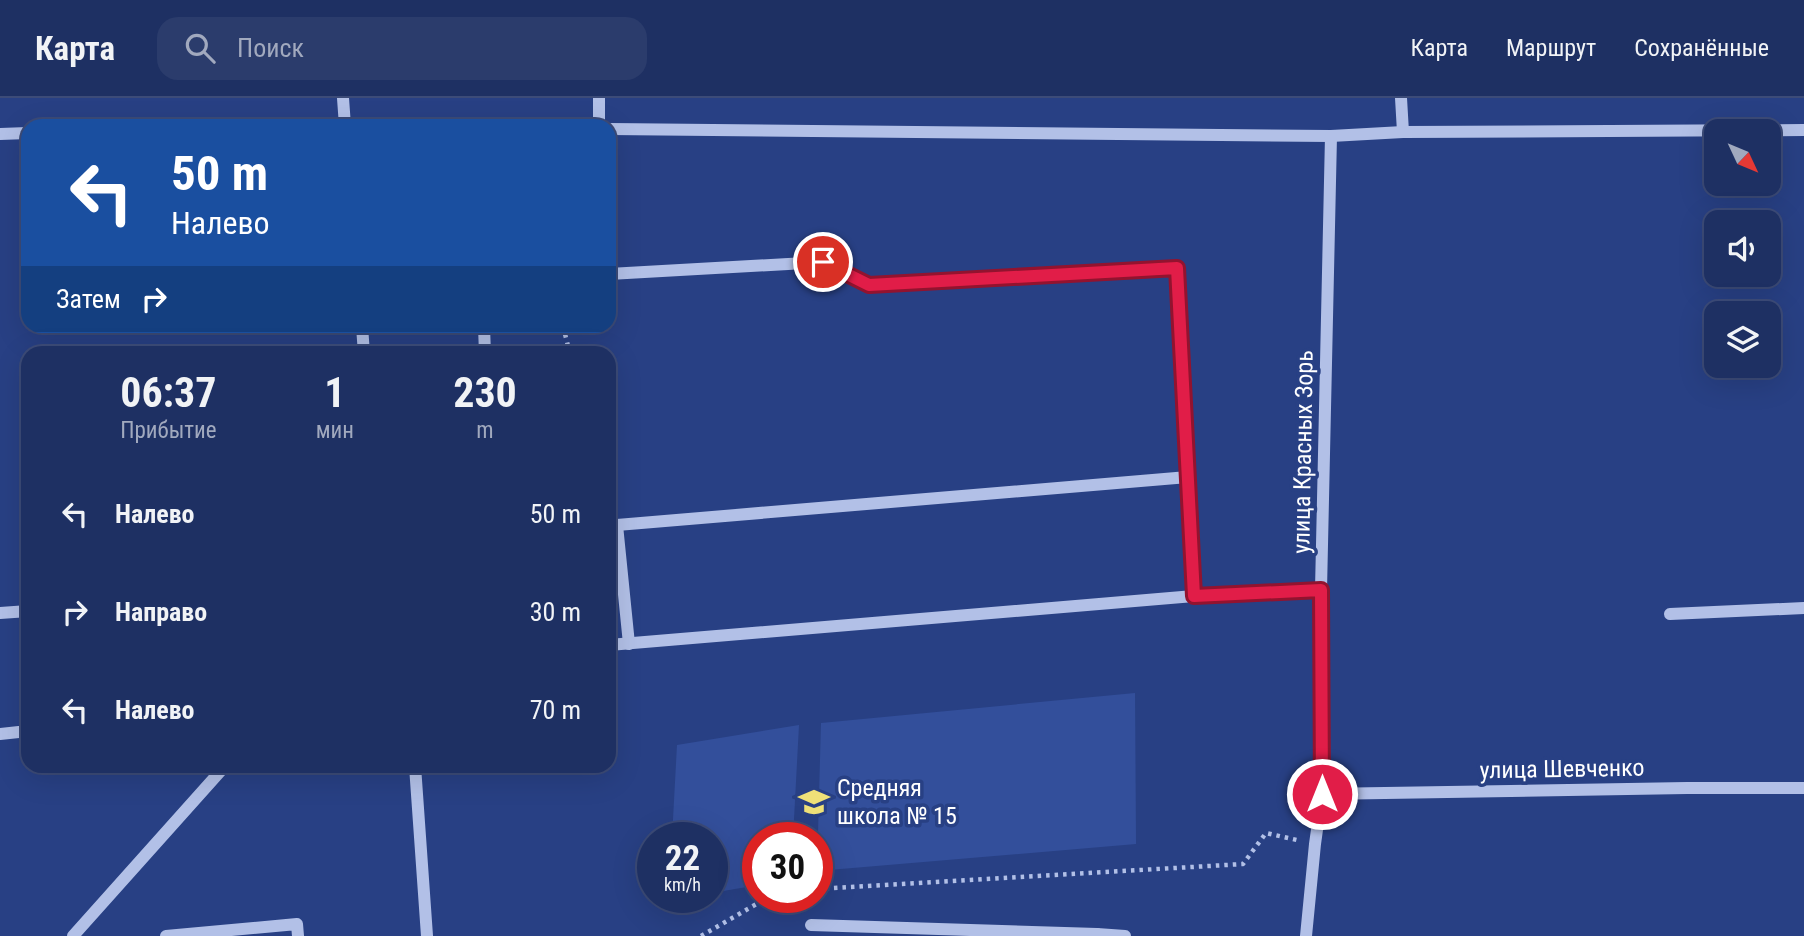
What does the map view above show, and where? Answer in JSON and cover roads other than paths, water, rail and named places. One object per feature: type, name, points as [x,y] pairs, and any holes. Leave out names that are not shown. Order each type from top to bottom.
[{"type":"street","points":[[343,98],[344,119]]},
{"type":"street","points":[[599,98],[599,119]]},
{"type":"street","points":[[1401,98],[1403,132]]},
{"type":"street","points":[[616,129],[1331,136],[1403,132],[1804,130]]},
{"type":"street","points":[[0,134],[21,134]]},
{"type":"street","name":"улица Красных Зорь","points":[[1306,936],[1322,794],[1321,590],[1331,136]]},
{"type":"street","points":[[616,274],[823,262],[869,285],[1177,268],[1194,596]]},
{"type":"street","points":[[629,643],[617,525],[1188,477]]},
{"type":"street","points":[[616,644],[1194,596],[1321,590]]},
{"type":"street","points":[[1670,614],[1804,608]]},
{"type":"street","points":[[0,614],[21,612]]},
{"type":"street","points":[[0,734],[21,732]]},
{"type":"street","points":[[73,936],[219,773]]},
{"type":"street","points":[[415,773],[427,936]]},
{"type":"street","name":"улица Шевченко","points":[[1322,794],[1804,788]]},
{"type":"street","points":[[166,936],[297,924],[298,936]]},
{"type":"street","points":[[811,925],[1125,936]]},
{"type":"place","name":"Средняя школа № 15","points":[[814,802]]}]
